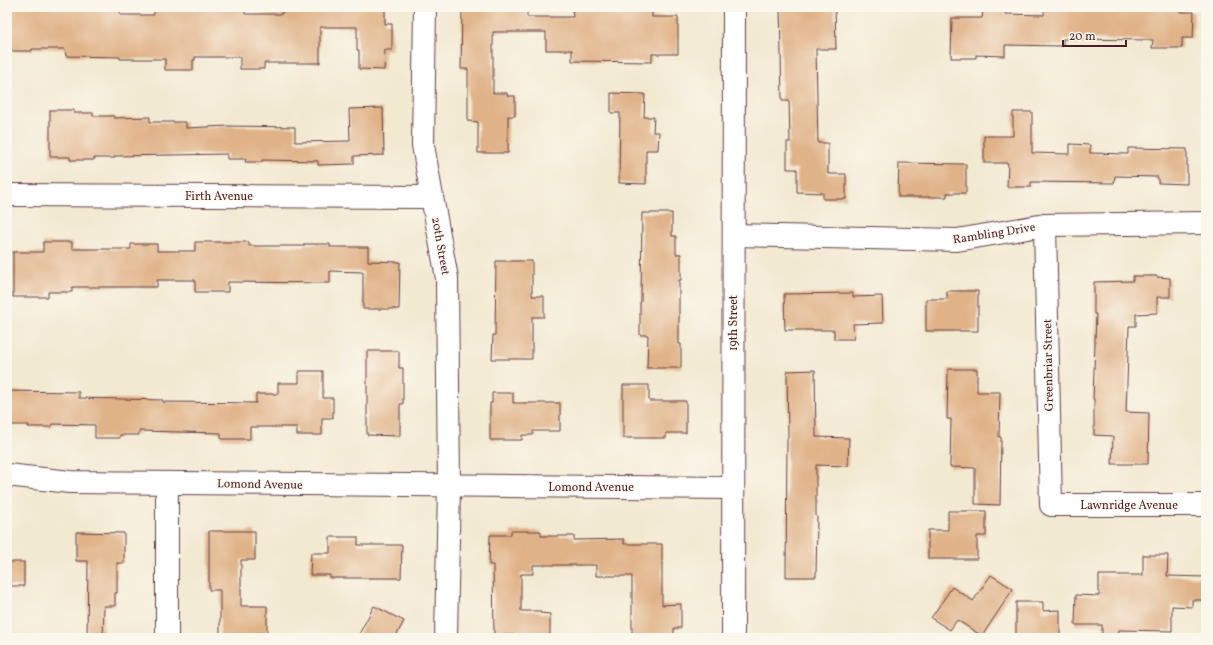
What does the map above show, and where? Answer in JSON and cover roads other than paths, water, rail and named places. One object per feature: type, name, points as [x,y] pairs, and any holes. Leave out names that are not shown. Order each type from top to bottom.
[{"type":"street","name":"20th Street","points":[[425,7],[424,145],[447,278],[449,486]]},
{"type":"street","name":"19th Street","points":[[733,638],[734,7]]},
{"type":"street","name":"Firth Avenue","points":[[7,195],[432,198]]},
{"type":"street","name":"Rambling Drive","points":[[734,235],[957,240],[1045,225],[1206,223]]},
{"type":"street","name":"Greenbriar Street","points":[[1045,225],[1051,505]]},
{"type":"street","name":"Lomond Avenue","points":[[7,475],[70,482],[733,488]]},
{"type":"street","points":[[167,483],[167,638]]},
{"type":"street","points":[[446,638],[449,486]]},
{"type":"street","name":"Lawnridge Avenue","points":[[1051,505],[1206,505]]}]
